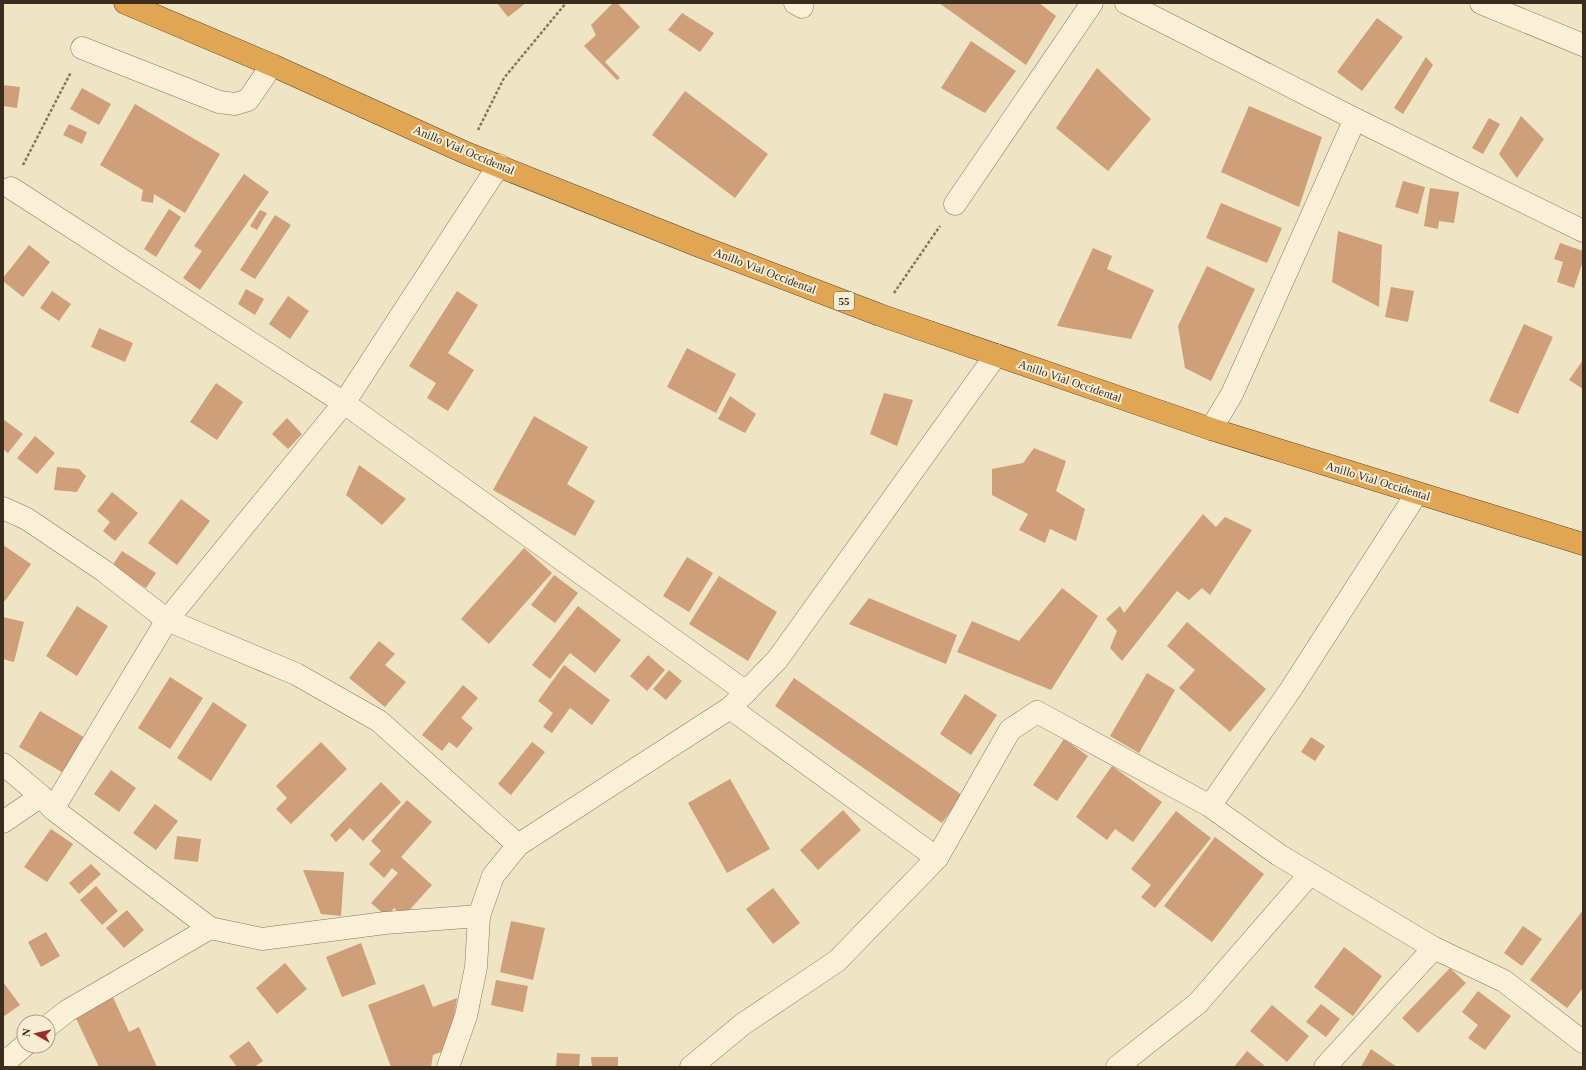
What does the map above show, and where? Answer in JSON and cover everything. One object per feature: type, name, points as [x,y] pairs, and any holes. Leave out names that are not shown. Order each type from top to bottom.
[{"type":"highway","name":"Anillo Vial Occidental","points":[[124,3],[272,65],[466,153],[694,244],[880,315],[1211,429],[1583,544]]},
{"type":"street","points":[[955,204],[1092,3]]},
{"type":"street","points":[[1126,3],[1355,119],[1583,231]]},
{"type":"street","points":[[1481,3],[1583,45]]},
{"type":"street","points":[[82,48],[219,102],[235,104],[248,100],[272,65]]},
{"type":"street","points":[[1211,429],[1232,394],[1355,119]]},
{"type":"street","points":[[3,822],[47,802],[167,620],[344,403],[499,165]]},
{"type":"street","points":[[11,188],[344,403],[746,692]]},
{"type":"street","points":[[448,1067],[466,1016],[476,967],[479,916],[493,876],[518,845],[730,708],[777,660],[996,355]]},
{"type":"street","points":[[1210,806],[1292,689],[1417,493]]},
{"type":"street","points":[[3,508],[27,520],[104,571],[167,620],[296,674],[379,721],[518,845]]},
{"type":"street","points":[[730,708],[937,858]]},
{"type":"street","points":[[691,1067],[743,1024],[837,961],[937,858],[1010,730],[1037,712],[1210,806],[1279,855],[1434,948],[1504,981],[1583,1042]]},
{"type":"street","points":[[3,764],[47,802],[210,928],[262,939],[385,923],[479,916]]},
{"type":"street","points":[[1117,1067],[1198,1002],[1310,874]]},
{"type":"street","points":[[56,1020],[67,1011],[210,928]]},
{"type":"street","points":[[1325,1067],[1434,948]]},
{"type":"street","points":[[3,1064],[16,1053]]},
{"type":"path","points":[[466,153],[504,78],[566,3]]},
{"type":"path","points":[[11,188],[68,80],[82,48]]},
{"type":"path","points":[[880,315],[955,204]]},
{"type":"building","points":[[497,3],[526,3],[508,17]]},
{"type":"building","points":[[613,3],[617,3],[640,27],[605,62],[620,78],[617,80],[584,46],[596,35],[591,25]]},
{"type":"building","points":[[939,3],[1039,3],[1056,16],[1026,65]]},
{"type":"building","points":[[682,13],[714,33],[700,52],[668,30]]},
{"type":"building","points":[[1377,18],[1403,37],[1362,91],[1337,72]]},
{"type":"building","points":[[971,41],[1016,71],[985,113],[941,88]]},
{"type":"building","points":[[1426,57],[1433,65],[1403,114],[1394,108]]},
{"type":"building","points":[[1097,68],[1151,119],[1108,171],[1056,128]]},
{"type":"building","points":[[3,85],[20,87],[17,108],[3,106]]},
{"type":"building","points":[[82,88],[111,104],[99,125],[70,109]]},
{"type":"building","points":[[685,91],[768,154],[735,198],[652,135]]},
{"type":"building","points":[[135,104],[220,154],[185,213],[154,194],[153,203],[141,201],[143,190],[100,165]]},
{"type":"building","points":[[1249,106],[1322,137],[1299,207],[1221,172]]},
{"type":"building","points":[[1521,116],[1544,139],[1517,178],[1499,154]]},
{"type":"building","points":[[1489,118],[1500,124],[1483,154],[1472,148]]},
{"type":"building","points":[[69,124],[87,132],[82,144],[63,135]]},
{"type":"building","points":[[244,174],[269,192],[200,290],[183,278],[202,251],[194,246]]},
{"type":"building","points":[[1403,181],[1425,187],[1418,214],[1395,207]]},
{"type":"building","points":[[1430,188],[1459,192],[1454,223],[1439,221],[1438,229],[1424,226]]},
{"type":"building","points":[[1221,203],[1282,228],[1267,263],[1206,238]]},
{"type":"building","points":[[169,209],[181,217],[156,257],[144,249]]},
{"type":"building","points":[[260,210],[267,213],[257,230],[250,226]]},
{"type":"building","points":[[275,215],[291,225],[255,279],[240,270]]},
{"type":"building","points":[[1338,231],[1382,245],[1379,307],[1332,282]]},
{"type":"building","points":[[1560,243],[1583,251],[1583,261],[1574,288],[1557,282],[1563,262],[1554,259]]},
{"type":"building","points":[[29,245],[50,262],[23,297],[3,281],[3,278]]},
{"type":"building","points":[[1093,248],[1112,256],[1107,269],[1154,290],[1131,339],[1057,326]]},
{"type":"building","points":[[1207,266],[1255,289],[1211,381],[1185,368],[1178,326]]},
{"type":"building","points":[[1391,287],[1414,291],[1408,322],[1385,317]]},
{"type":"building","points":[[246,289],[264,299],[255,315],[238,304]]},
{"type":"building","points":[[52,291],[71,304],[59,321],[40,308]]},
{"type":"building","points":[[457,291],[478,305],[448,353],[474,370],[448,411],[427,398],[436,383],[409,366]]},
{"type":"building","points":[[288,296],[309,311],[290,339],[269,324]]},
{"type":"building","points":[[1524,324],[1553,337],[1518,414],[1489,401]]},
{"type":"building","points":[[99,328],[133,343],[125,362],[91,347]]},
{"type":"building","points":[[687,348],[736,374],[716,413],[667,387]]},
{"type":"building","points":[[1583,360],[1583,389],[1569,380]]},
{"type":"building","points":[[216,383],[243,402],[217,440],[190,422]]},
{"type":"building","points":[[884,393],[913,400],[897,446],[870,434]]},
{"type":"building","points":[[730,396],[756,414],[745,433],[718,419]]},
{"type":"building","points":[[534,416],[588,447],[567,484],[595,501],[575,536],[493,490]]},
{"type":"building","points":[[287,418],[302,434],[288,449],[272,434]]},
{"type":"building","points":[[3,419],[23,434],[8,453],[3,449]]},
{"type":"building","points":[[35,436],[55,453],[37,474],[17,458]]},
{"type":"building","points":[[1034,448],[1066,461],[1056,491],[1085,509],[1076,541],[1050,529],[1045,543],[1019,530],[1028,514],[992,495],[992,469],[1023,463]]},
{"type":"building","points":[[359,465],[406,499],[382,525],[346,495]]},
{"type":"building","points":[[57,467],[79,469],[86,476],[77,492],[54,490]]},
{"type":"building","points":[[112,492],[138,513],[115,541],[103,531],[110,522],[97,511]]},
{"type":"building","points":[[181,499],[210,521],[177,565],[148,543]]},
{"type":"building","points":[[1203,514],[1216,527],[1225,517],[1252,530],[1210,595],[1202,588],[1189,600],[1177,591],[1122,661],[1110,648],[1117,631],[1106,619],[1120,606],[1124,613]]},
{"type":"building","points":[[3,545],[31,564],[5,601],[3,600]]},
{"type":"building","points":[[524,548],[552,573],[489,644],[461,619]]},
{"type":"building","points":[[122,551],[156,573],[146,588],[112,566]]},
{"type":"building","points":[[687,557],[713,573],[689,612],[663,596]]},
{"type":"building","points":[[554,575],[578,593],[555,623],[531,605]]},
{"type":"building","points":[[719,576],[777,612],[748,661],[689,624]]},
{"type":"building","points":[[1062,588],[1098,616],[1051,690],[957,652],[972,621],[1019,641]]},
{"type":"building","points":[[869,598],[957,635],[946,664],[849,624]]},
{"type":"building","points":[[77,606],[108,626],[77,676],[46,656]]},
{"type":"building","points":[[578,606],[621,640],[595,673],[570,653],[550,679],[532,665]]},
{"type":"building","points":[[3,617],[24,622],[14,662],[3,659]]},
{"type":"building","points":[[1187,622],[1266,689],[1230,732],[1179,688],[1195,670],[1167,646]]},
{"type":"building","points":[[379,641],[395,654],[385,665],[406,682],[385,707],[349,678]]},
{"type":"building","points":[[648,655],[665,670],[647,691],[630,676]]},
{"type":"building","points":[[564,665],[610,700],[592,725],[570,708],[552,733],[543,727],[553,713],[538,701]]},
{"type":"building","points":[[669,670],[682,681],[666,700],[653,689]]},
{"type":"building","points":[[1147,673],[1175,690],[1139,753],[1110,736]]},
{"type":"building","points":[[170,677],[203,698],[170,749],[138,728]]},
{"type":"building","points":[[794,678],[962,795],[942,823],[775,706]]},
{"type":"building","points":[[463,685],[478,698],[461,718],[473,728],[457,748],[449,742],[442,751],[422,735]]},
{"type":"building","points":[[965,694],[997,715],[971,755],[940,734]]},
{"type":"building","points":[[213,702],[247,725],[211,781],[177,758]]},
{"type":"building","points":[[40,711],[87,739],[67,775],[19,747]]},
{"type":"building","points":[[1311,737],[1325,746],[1315,761],[1301,752]]},
{"type":"building","points":[[1064,739],[1088,756],[1057,801],[1033,785]]},
{"type":"building","points":[[321,742],[347,769],[291,824],[276,809],[287,798],[276,786]]},
{"type":"building","points":[[532,742],[545,752],[511,795],[498,784]]},
{"type":"building","points":[[1112,766],[1162,802],[1133,842],[1115,829],[1107,840],[1076,817]]},
{"type":"building","points":[[111,770],[136,788],[119,812],[94,794]]},
{"type":"building","points":[[730,779],[770,849],[727,873],[688,803]]},
{"type":"building","points":[[381,782],[401,802],[363,841],[350,828],[336,842],[330,835]]},
{"type":"building","points":[[407,800],[432,822],[401,857],[432,885],[404,916],[394,908],[387,917],[371,903],[398,873],[392,868],[384,878],[369,864],[381,851],[371,841]]},
{"type":"building","points":[[155,804],[178,821],[156,850],[133,833]]},
{"type":"building","points":[[843,810],[861,830],[818,870],[800,850]]},
{"type":"building","points":[[1176,811],[1211,838],[1155,908],[1141,897],[1151,885],[1131,869]]},
{"type":"building","points":[[51,829],[73,844],[47,882],[24,867]]},
{"type":"building","points":[[177,836],[201,839],[198,862],[174,859]]},
{"type":"building","points":[[1215,837],[1264,874],[1212,942],[1164,906]]},
{"type":"building","points":[[91,864],[101,874],[79,894],[69,883]]},
{"type":"building","points":[[303,870],[344,872],[341,916],[321,914]]},
{"type":"building","points":[[96,886],[118,911],[102,925],[80,900]]},
{"type":"building","points":[[773,888],[800,923],[773,944],[746,909]]},
{"type":"building","points":[[127,910],[144,930],[124,948],[106,928]]},
{"type":"building","points":[[1583,910],[1583,988],[1567,1008],[1530,980]]},
{"type":"building","points":[[511,921],[545,928],[533,980],[500,972]]},
{"type":"building","points":[[1523,926],[1542,939],[1522,966],[1504,953]]},
{"type":"building","points":[[46,932],[60,956],[41,967],[28,942]]},
{"type":"building","points":[[361,943],[376,984],[342,997],[326,957]]},
{"type":"building","points":[[1344,947],[1382,976],[1353,1016],[1314,987]]},
{"type":"building","points":[[285,963],[307,989],[277,1014],[256,988]]},
{"type":"building","points":[[1450,968],[1466,983],[1418,1033],[1402,1018]]},
{"type":"building","points":[[496,980],[528,986],[523,1012],[491,1005]]},
{"type":"building","points":[[3,982],[20,1005],[3,1017]]},
{"type":"building","points":[[424,984],[433,1007],[457,998],[449,1049],[433,1055],[431,1067],[391,1067],[368,1005]]},
{"type":"building","points":[[1478,991],[1511,1016],[1485,1050],[1468,1038],[1478,1025],[1462,1012]]},
{"type":"building","points":[[111,993],[129,1032],[139,1027],[157,1067],[99,1067],[73,1012]]},
{"type":"building","points":[[1321,1004],[1340,1019],[1326,1037],[1306,1022]]},
{"type":"building","points":[[1272,1005],[1309,1036],[1287,1062],[1250,1031]]},
{"type":"building","points":[[249,1041],[263,1061],[254,1067],[237,1067],[229,1056]]},
{"type":"building","points":[[1371,1049],[1397,1067],[1361,1067]]},
{"type":"building","points":[[1247,1051],[1266,1067],[1234,1067]]},
{"type":"building","points":[[557,1053],[580,1054],[579,1067],[556,1067]]},
{"type":"building","points":[[591,1057],[618,1057],[618,1067],[592,1067]]}]
